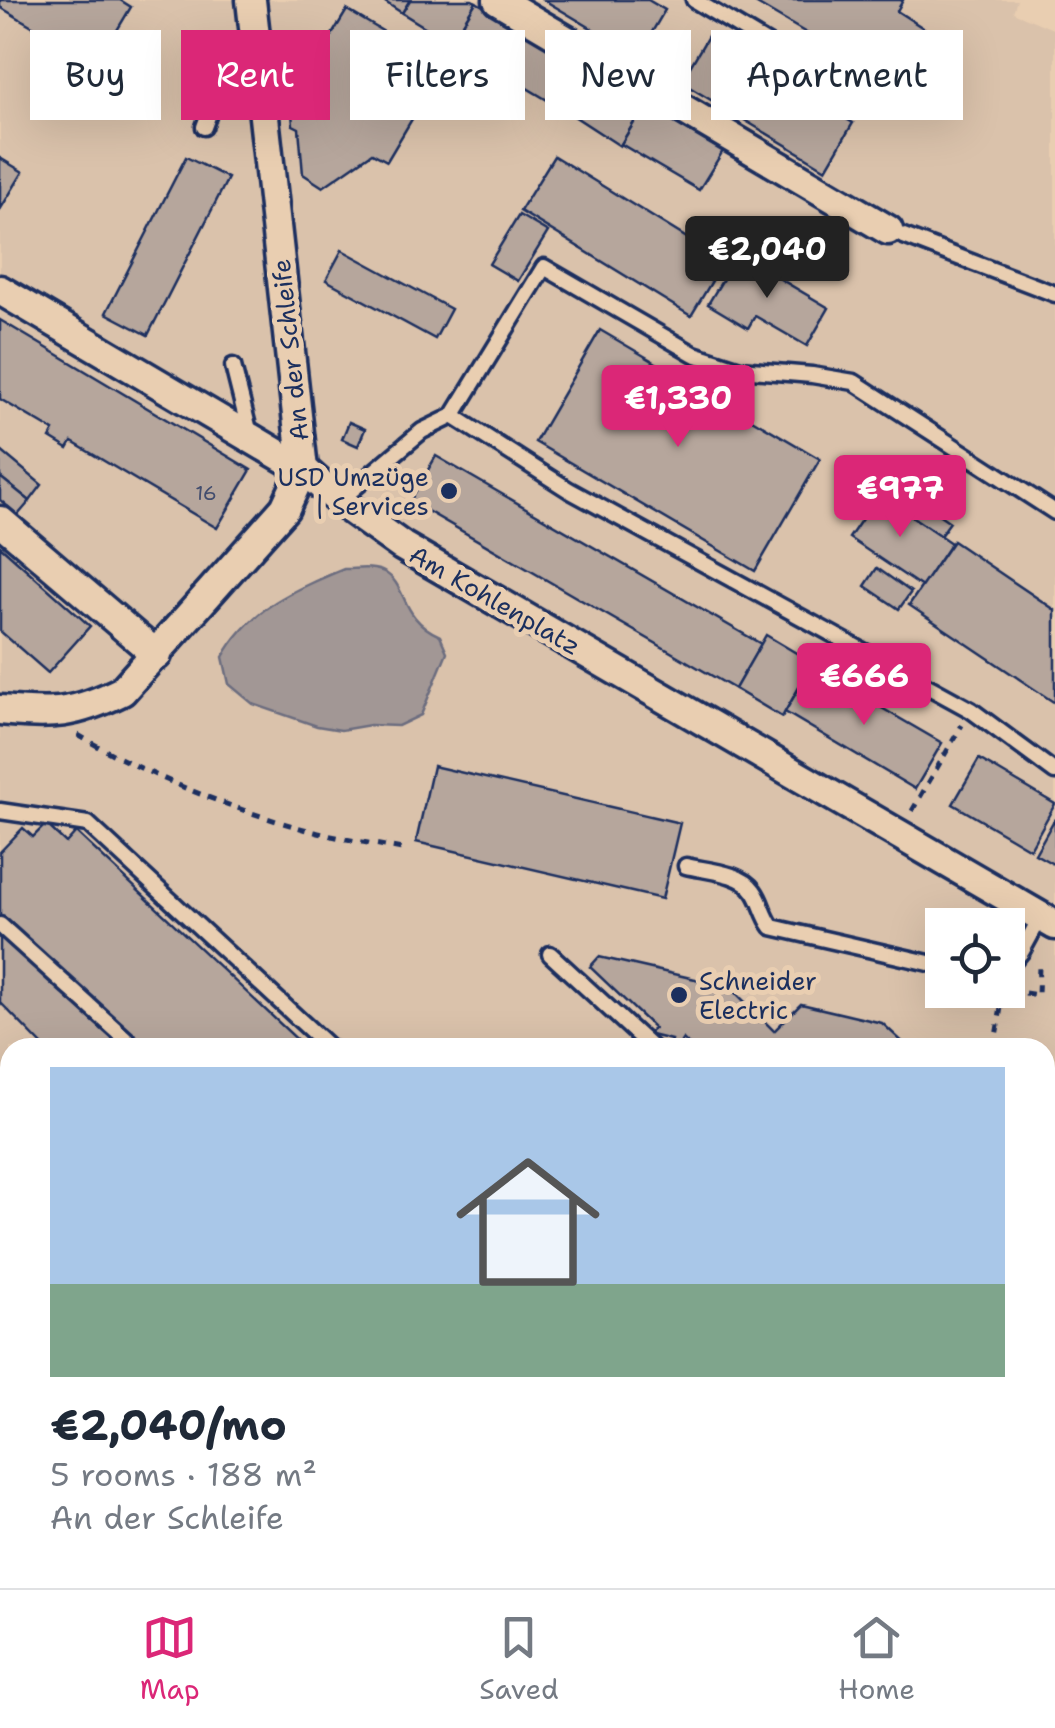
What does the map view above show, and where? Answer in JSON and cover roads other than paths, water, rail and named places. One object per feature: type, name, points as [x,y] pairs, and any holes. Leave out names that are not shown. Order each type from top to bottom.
[{"type":"street","name":"An der Schleife","points":[[251,0],[254,30]]},
{"type":"street","points":[[498,0],[888,230]]},
{"type":"street","name":"An der Schleife","points":[[264,120],[303,469]]},
{"type":"street","name":"An der Schleife","points":[[0,290],[303,469]]},
{"type":"street","points":[[0,710],[41,714],[86,709],[122,691],[285,508],[303,469]]},
{"type":"street","name":"Am Kohlenplatz","points":[[303,469],[339,501],[402,546],[1048,921]]},
{"type":"street","points":[[0,521],[157,654]]},
{"type":"lane","points":[[694,0],[744,30]]},
{"type":"lane","points":[[204,127],[207,120]]},
{"type":"lane","points":[[888,230],[1055,294]]},
{"type":"lane","points":[[339,501],[422,432],[454,416],[544,267],[694,354],[740,369],[854,382],[1055,512]]},
{"type":"lane","points":[[233,366],[252,439]]},
{"type":"lane","points":[[454,416],[570,490],[971,710],[1055,772]]},
{"type":"lane","points":[[0,811],[88,824],[319,1038]]},
{"type":"lane","points":[[686,866],[746,880],[772,927],[925,962]]},
{"type":"lane","points":[[1025,948],[1048,921]]},
{"type":"lane","points":[[0,925],[125,1038]]},
{"type":"lane","points":[[550,954],[641,1038]]},
{"type":"place","name":"USD Umzüge | Services","points":[[449,491]]},
{"type":"place","name":"Schneider Electric","points":[[679,995]]}]
